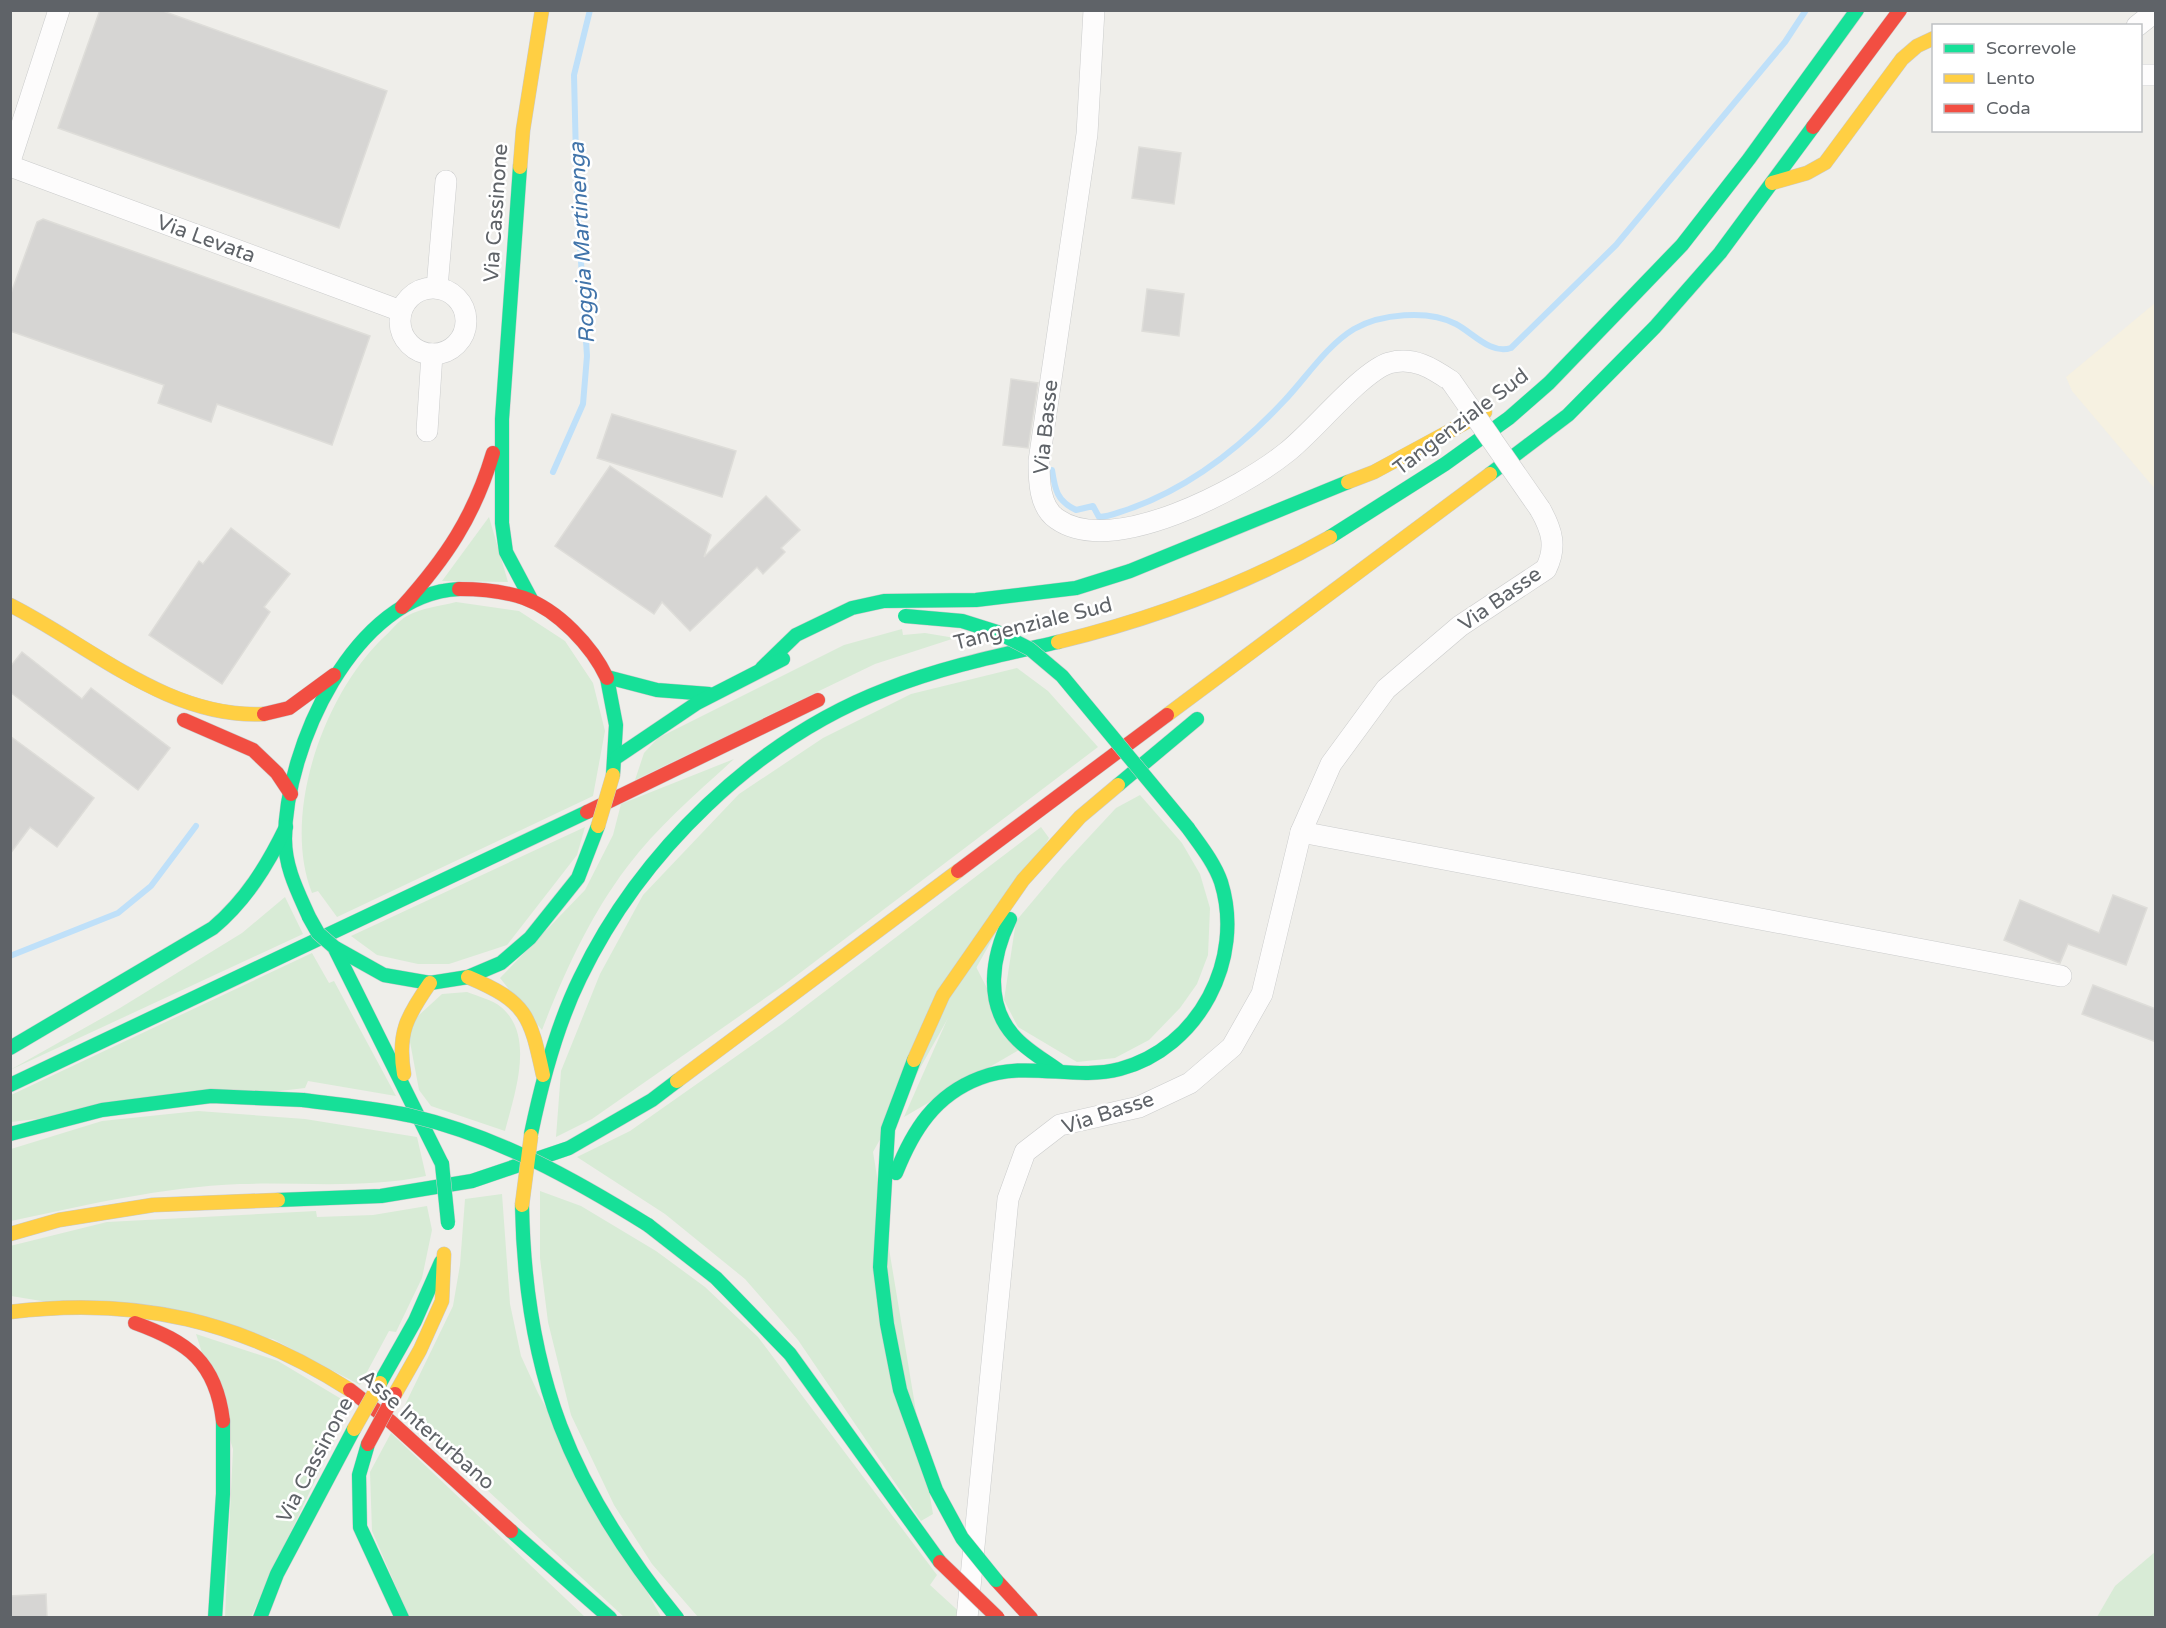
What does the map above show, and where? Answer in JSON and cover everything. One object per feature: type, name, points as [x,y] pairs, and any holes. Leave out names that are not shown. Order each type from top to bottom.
[{"type":"main road","name":"Via Cassinone","points":[[532,601],[506,552],[502,523],[502,419],[523,130],[542,10]]},
{"type":"main road","name":"Tangenziale Sud","points":[[949,667],[1092,633],[1193,599],[1274,565],[1357,521],[1414,486],[1532,400],[1634,298],[1682,245],[1857,10]]},
{"type":"main road","points":[[10,1234],[59,1220],[153,1205],[381,1196],[472,1181],[569,1148],[652,1100],[1432,519],[1568,415],[1670,310],[1720,253],[1899,10]]},
{"type":"main road","points":[[1772,183],[1803,174],[1824,164],[1905,55],[1932,39]]},
{"type":"main road","points":[[762,668],[796,635],[852,608],[884,601],[976,600],[1030,595],[1076,588],[1130,572],[1374,472],[1502,403],[1532,400]]},
{"type":"main road","name":"Via Cassinone","points":[[401,607],[442,590],[477,588],[532,601],[571,631],[591,653],[606,677],[615,718],[617,757],[614,775],[578,878],[554,911],[530,938],[501,963],[468,977],[430,983],[384,975],[334,947],[318,933],[288,866],[286,827],[291,794],[307,739],[338,672],[361,642],[401,607],[450,551],[472,515],[485,484],[502,419]]},
{"type":"main road","points":[[1349,597],[1432,519]]},
{"type":"main road","points":[[10,605],[114,666],[216,714],[273,714],[300,701],[338,672]]},
{"type":"main road","points":[[882,1207],[911,1133],[931,1108],[952,1091],[982,1076],[1017,1071],[1087,1072],[1120,1069],[1154,1056],[1184,1032],[1207,1004],[1221,970],[1227,937],[1226,906],[1221,883],[1209,859],[1188,828],[1062,676],[1030,650],[997,632],[962,621],[899,616]]},
{"type":"main road","points":[[617,757],[664,722],[709,694],[805,648]]},
{"type":"main road","points":[[920,664],[949,667]]},
{"type":"main road","points":[[114,666],[170,712],[254,750],[277,773],[291,794]]},
{"type":"main road","points":[[677,1617],[630,1560],[605,1519],[547,1397],[525,1298],[520,1251],[522,1205],[531,1134],[543,1075],[582,974],[647,871],[689,827],[733,785],[779,747],[824,719],[882,690],[949,667]]},
{"type":"main road","points":[[606,677],[637,688],[674,694],[709,694]]},
{"type":"main road","points":[[10,1085],[694,762],[826,697]]},
{"type":"main road","points":[[1031,1617],[996,1580],[962,1538],[936,1490],[921,1454],[900,1390],[886,1324],[880,1268],[888,1129],[907,1074],[943,995],[976,945],[1050,847],[1080,817],[1211,707]]},
{"type":"main road","points":[[1058,1070],[1008,1029],[993,989],[993,965],[997,947],[1010,920],[1121,783]]},
{"type":"main road","points":[[10,1048],[213,928],[230,915],[262,875],[286,827]]},
{"type":"main road","name":"Via Cassinone","points":[[260,1617],[277,1574],[354,1429],[415,1321],[446,1238],[442,1164],[334,947]]},
{"type":"main road","points":[[468,977],[503,991],[518,1002],[529,1020],[543,1075]]},
{"type":"main road","name":"Via Cassinone","points":[[406,1088],[399,1050],[402,1031],[414,1006],[430,983]]},
{"type":"main road","points":[[10,1134],[102,1110],[211,1096],[303,1100],[428,1121],[483,1139],[534,1160],[593,1190],[648,1225],[716,1278],[790,1354],[940,1562],[998,1617]]},
{"type":"main road","points":[[402,1617],[360,1527],[359,1475],[368,1444],[420,1350],[442,1301],[446,1238]]},
{"type":"main road","name":"Asse Interurbano","points":[[10,1312],[98,1305],[180,1317],[224,1329],[335,1380],[376,1409],[564,1579],[610,1617]]},
{"type":"main road","points":[[35,1309],[123,1319],[156,1330],[182,1344],[214,1380],[221,1400],[224,1435],[215,1617]]},
{"type":"main road","points":[[564,1579],[597,1617]]},
{"type":"street","points":[[10,161],[59,10]]},
{"type":"street","name":"Via Basse","points":[[967,1617],[1008,1199],[1025,1152],[1060,1125],[1138,1107],[1190,1083],[1232,1047],[1262,994],[1301,832],[1331,764],[1386,689],[1460,626],[1546,569],[1553,554],[1553,538],[1540,509],[1451,381],[1431,367],[1406,359],[1387,364],[1369,374],[1285,454],[1212,497],[1164,519],[1104,533],[1078,528],[1057,519],[1046,505],[1040,485],[1039,461],[1087,134],[1095,10]]},
{"type":"street","points":[[2140,24],[2156,11]]},
{"type":"street","name":"Via Levata","points":[[10,166],[401,311]]},
{"type":"street","points":[[437,288],[447,181]]},
{"type":"street","points":[[437,288],[456,298],[466,317],[461,339],[451,349],[432,354],[418,350],[405,340],[399,321],[401,311],[415,293],[437,288]]},
{"type":"street","points":[[427,431],[432,354]]},
{"type":"street","points":[[1301,832],[2061,976]]},
{"type":"green space","points":[[489,517],[508,582],[442,581]]},
{"type":"green space","points":[[456,602],[519,611],[565,641],[593,683],[605,731],[593,796],[337,917],[318,891],[312,893],[304,862],[302,828],[305,792],[314,757],[327,722],[343,690],[362,661],[398,623],[418,611]]},
{"type":"green space","points":[[902,629],[903,635],[925,633],[955,638],[875,664],[635,780],[644,753],[658,738],[844,645]]},
{"type":"green space","points":[[1017,668],[1048,691],[1098,747],[784,985],[592,1119],[556,1137],[561,1071],[600,974],[643,895],[739,794],[823,738],[911,694]]},
{"type":"green space","points":[[734,759],[664,824],[627,867],[601,905],[579,946],[542,1030],[500,978],[585,890],[613,835],[621,804]]},
{"type":"green space","points":[[1140,795],[1182,843],[1200,874],[1210,908],[1208,955],[1197,984],[1180,1008],[1149,1040],[1115,1058],[1077,1062],[1018,1027],[1004,1000],[1016,921],[1063,865],[1116,808]]},
{"type":"green space","points":[[585,827],[577,855],[507,945],[449,964],[418,964],[377,955],[351,936]]},
{"type":"green space","points":[[1041,827],[1049,838],[873,1152],[933,1514],[921,1521],[798,1340],[745,1279],[665,1214],[577,1157],[630,1131],[782,1024]]},
{"type":"green space","points":[[285,897],[303,934],[10,1070],[120,1008],[242,933]]},
{"type":"green space","points":[[312,953],[329,983],[334,981],[396,1096],[308,1081],[305,1088],[11,1122],[11,1095]]},
{"type":"green space","points":[[973,961],[1019,1050],[904,1117]]},
{"type":"green space","points":[[467,992],[501,1007],[512,1019],[518,1034],[520,1066],[505,1131],[431,1106],[419,1090],[407,1026],[442,994]]},
{"type":"green space","points":[[198,1111],[305,1119],[417,1137],[426,1176],[357,1184],[240,1184],[182,1189],[124,1198],[11,1221],[11,1149],[102,1121]]},
{"type":"green space","points":[[540,1191],[581,1206],[656,1251],[705,1287],[758,1337],[937,1575],[930,1585],[965,1617],[698,1617],[652,1564],[614,1505],[571,1415],[548,1322],[540,1258]]},
{"type":"green space","points":[[502,1194],[510,1304],[521,1356],[538,1393],[661,1617],[624,1617],[402,1411],[453,1306],[460,1265],[465,1199]]},
{"type":"green space","points":[[427,1206],[432,1230],[422,1278],[396,1332],[389,1331],[360,1385],[273,1339],[11,1296],[10,1246],[107,1222],[316,1211],[317,1217],[373,1215]]},
{"type":"green space","points":[[196,1334],[278,1361],[348,1403],[333,1433],[336,1436],[251,1617],[225,1617],[233,1449]]},
{"type":"green space","points":[[391,1433],[585,1617],[409,1617],[372,1531],[370,1472]]},
{"type":"green space","points":[[2155,1552],[2155,1617],[2097,1617],[2115,1586]]},
{"type":"sand","points":[[2155,303],[2155,489],[2072,391],[2066,377]]},
{"type":"building","points":[[100,10],[160,10],[387,91],[339,228],[58,128]]},
{"type":"building","points":[[1139,147],[1181,153],[1174,204],[1132,198]]},
{"type":"building","points":[[43,219],[370,336],[332,445],[217,404],[211,422],[158,403],[164,385],[10,331],[10,296],[37,222]]},
{"type":"building","points":[[1147,289],[1184,294],[1179,336],[1142,331]]},
{"type":"building","points":[[1011,379],[1038,383],[1028,448],[1003,445]]},
{"type":"building","points":[[612,414],[736,451],[722,497],[597,458]]},
{"type":"building","points":[[610,466],[711,535],[704,557],[766,496],[800,530],[781,548],[785,552],[763,574],[757,567],[690,631],[662,602],[654,614],[555,546]]},
{"type":"building","points":[[231,528],[290,574],[264,607],[270,612],[222,684],[149,635],[199,561],[203,564]]},
{"type":"building","points":[[22,652],[82,699],[91,688],[170,748],[138,790],[10,692],[10,667]]},
{"type":"building","points":[[10,736],[94,798],[57,847],[30,827],[10,854]]},
{"type":"building","points":[[2113,895],[2147,908],[2126,965],[2068,944],[2060,963],[2004,940],[2020,900],[2099,933]]},
{"type":"building","points":[[2093,985],[2156,1009],[2156,1042],[2082,1014]]},
{"type":"building","points":[[46,1594],[47,1617],[10,1617],[10,1596]]},
{"type":"waterway","name":"Roggia Martinenga","points":[[553,472],[583,404],[587,356],[577,199],[574,75],[590,10]]},
{"type":"waterway","points":[[1052,470],[1054,483],[1061,499],[1076,510],[1093,506],[1099,517],[1151,500],[1193,478],[1232,450],[1284,401],[1334,344],[1354,329],[1377,320],[1404,315],[1432,316],[1456,324],[1489,346],[1511,348],[1616,245],[1785,42],[1806,10]]},
{"type":"waterway","name":"Roggia Martinenga","points":[[10,956],[118,913],[151,886],[196,826]]},
{"type":"traffic: fast","points":[[1330,537],[1445,464],[1509,418],[1549,383],[1682,245],[1749,159],[1857,10]]},
{"type":"traffic: fast","points":[[1490,474],[1568,415],[1655,327],[1720,253],[1813,127]]},
{"type":"traffic: fast","points":[[520,167],[502,419],[502,523],[506,552],[532,601]]},
{"type":"traffic: fast","points":[[762,668],[796,635],[852,608],[884,601],[976,600],[1076,588],[1130,571],[1348,482]]},
{"type":"traffic: fast","points":[[309,917],[290,870],[285,839],[288,802],[297,762],[312,721],[333,682],[358,646],[388,617],[421,597],[459,589]]},
{"type":"traffic: fast","points":[[905,616],[962,621],[997,632],[1030,649],[1062,676],[1188,828]]},
{"type":"traffic: fast","points":[[531,1134],[551,1054],[580,978],[605,932],[635,887],[669,845],[707,805],[748,769],[792,738],[839,711],[887,689],[929,674],[1058,642]]},
{"type":"traffic: fast","points":[[617,757],[697,703],[783,659]]},
{"type":"traffic: fast","points":[[607,677],[657,690],[709,694]]},
{"type":"traffic: fast","points":[[607,678],[616,725],[613,775]]},
{"type":"traffic: fast","points":[[1118,785],[1197,719]]},
{"type":"traffic: fast","points":[[10,1085],[587,812]]},
{"type":"traffic: fast","points":[[334,947],[384,975],[430,983],[468,977],[501,963],[530,938],[578,878],[598,826]]},
{"type":"traffic: fast","points":[[10,1048],[213,928],[236,906],[255,882],[286,827]]},
{"type":"traffic: fast","points":[[896,1173],[910,1142],[928,1116],[938,1104],[964,1085],[997,1073],[1015,1071],[1085,1073],[1120,1069],[1148,1058],[1172,1042],[1193,1021],[1209,996],[1220,969],[1226,941],[1227,911],[1221,882],[1215,868],[1188,828]]},
{"type":"traffic: fast","points":[[309,917],[318,933],[334,947]]},
{"type":"traffic: fast","points":[[1010,919],[995,964],[994,979],[998,1009],[1004,1023],[1014,1036],[1029,1050],[1058,1070]]},
{"type":"traffic: fast","points":[[334,947],[442,1164]]},
{"type":"traffic: fast","points":[[914,1060],[888,1129],[880,1267],[887,1324],[900,1390],[936,1490]]},
{"type":"traffic: fast","points":[[278,1200],[381,1196],[472,1181],[569,1148],[652,1100],[677,1081]]},
{"type":"traffic: fast","points":[[10,1134],[102,1110],[211,1096],[303,1100]]},
{"type":"traffic: fast","points":[[303,1100],[398,1113],[474,1135],[534,1161],[592,1191],[648,1225]]},
{"type":"traffic: fast","points":[[442,1164],[448,1223]]},
{"type":"traffic: fast","points":[[522,1205],[525,1266],[532,1323],[544,1376],[560,1426],[582,1475],[608,1522],[640,1570],[677,1618]]},
{"type":"traffic: fast","points":[[648,1225],[716,1278],[790,1354],[940,1562]]},
{"type":"traffic: fast","points":[[380,1383],[415,1321],[441,1262]]},
{"type":"traffic: fast","points":[[215,1618],[223,1494],[223,1421]]},
{"type":"traffic: fast","points":[[260,1618],[277,1574],[354,1429]]},
{"type":"traffic: fast","points":[[368,1444],[359,1475],[360,1527],[402,1618]]},
{"type":"traffic: fast","points":[[936,1490],[962,1538],[996,1580]]},
{"type":"traffic: fast","points":[[511,1531],[610,1618]]},
{"type":"traffic: slow","points":[[520,167],[523,130],[542,10]]},
{"type":"traffic: slow","points":[[1772,183],[1807,173],[1825,163],[1902,59],[1917,46],[1932,39]]},
{"type":"traffic: slow","points":[[1348,482],[1374,472],[1485,412]]},
{"type":"traffic: slow","points":[[1167,715],[1490,474]]},
{"type":"traffic: slow","points":[[1058,642],[1128,623],[1197,599],[1265,570],[1330,537]]},
{"type":"traffic: slow","points":[[10,605],[163,693],[196,705],[229,712],[264,714]]},
{"type":"traffic: slow","points":[[598,826],[613,775]]},
{"type":"traffic: slow","points":[[914,1060],[943,995],[1023,880],[1080,817],[1118,785]]},
{"type":"traffic: slow","points":[[677,1081],[958,871]]},
{"type":"traffic: slow","points":[[468,977],[503,994],[523,1013],[534,1038],[543,1075]]},
{"type":"traffic: slow","points":[[404,1074],[403,1036],[415,1005],[430,983]]},
{"type":"traffic: slow","points":[[522,1205],[531,1136]]},
{"type":"traffic: slow","points":[[10,1234],[59,1220],[153,1205],[278,1200]]},
{"type":"traffic: slow","points":[[395,1394],[420,1350],[442,1301],[444,1254]]},
{"type":"traffic: slow","points":[[10,1312],[57,1308],[102,1308],[145,1311],[187,1319],[269,1346],[310,1366],[350,1390]]},
{"type":"traffic: slow","points":[[354,1429],[380,1383]]},
{"type":"traffic: jam","points":[[1813,127],[1900,10]]},
{"type":"traffic: jam","points":[[402,607],[457,536],[477,497],[493,453]]},
{"type":"traffic: jam","points":[[459,589],[508,594],[524,598],[549,611],[573,630],[601,666],[607,678]]},
{"type":"traffic: jam","points":[[264,714],[289,708],[334,675]]},
{"type":"traffic: jam","points":[[587,812],[818,700]]},
{"type":"traffic: jam","points":[[958,871],[1167,715]]},
{"type":"traffic: jam","points":[[184,720],[253,750],[277,773],[291,794]]},
{"type":"traffic: jam","points":[[135,1323],[170,1338],[196,1357],[214,1383],[223,1421]]},
{"type":"traffic: jam","points":[[350,1390],[390,1421],[511,1531]]},
{"type":"traffic: jam","points":[[368,1444],[395,1394]]},
{"type":"traffic: jam","points":[[940,1562],[998,1618]]},
{"type":"traffic: jam","points":[[996,1580],[1031,1618]]}]
